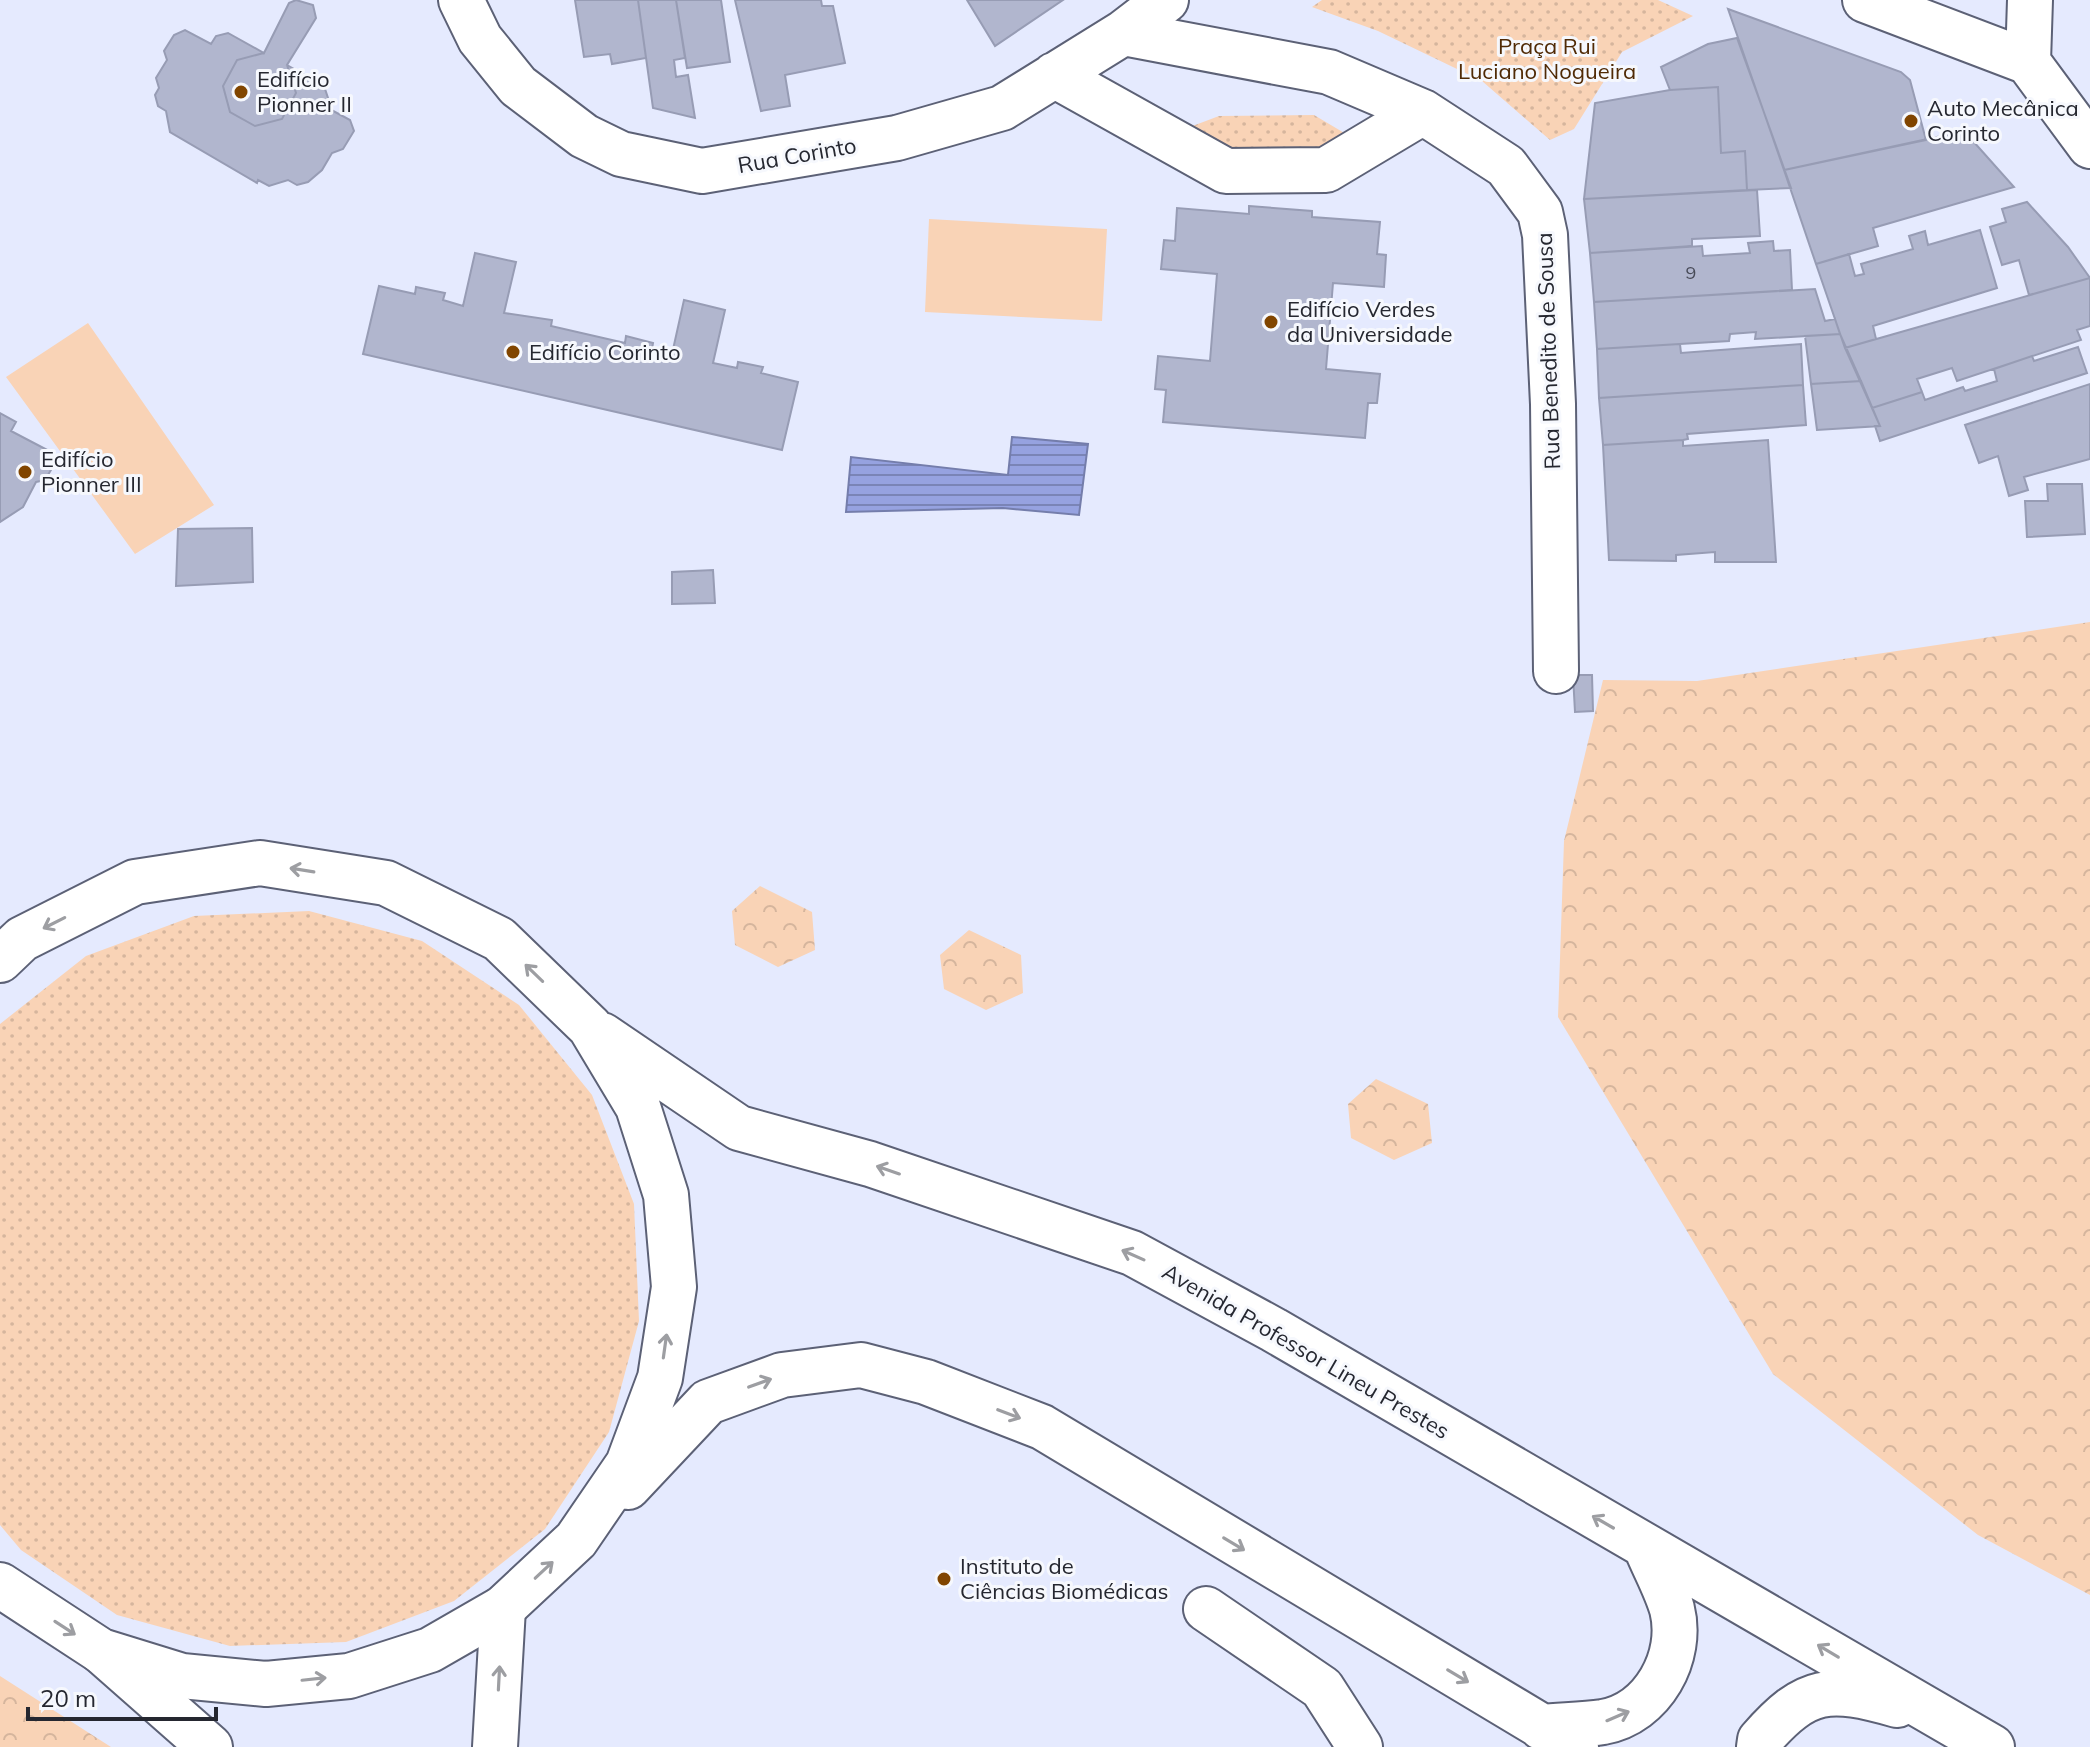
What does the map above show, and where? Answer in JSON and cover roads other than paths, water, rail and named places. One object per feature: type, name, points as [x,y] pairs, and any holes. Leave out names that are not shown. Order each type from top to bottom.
[{"type":"main road","name":"Rua Corinto","points":[[461,0],[480,39],[518,86],[584,136],[621,154],[659,165],[702,171],[897,138],[1002,108],[1123,33],[1166,0]]},
{"type":"main road","points":[[1865,0],[2028,62],[2090,146]]},
{"type":"main road","points":[[2028,62],[2030,0]]},
{"type":"main road","name":"Rua Benedito de Sousa","points":[[1123,33],[1329,72],[1423,112],[1506,166],[1540,212],[1545,235],[1553,404],[1556,671]]},
{"type":"main road","points":[[1054,75],[1226,171],[1326,170],[1423,112]]},
{"type":"main road","points":[[0,960],[22,939],[135,882],[260,863],[386,883],[499,939],[590,1027],[638,1107],[666,1195],[674,1287],[660,1378],[628,1464],[576,1540]]},
{"type":"main road","name":"Avenida Professor Lineu Prestes","points":[[590,1027],[739,1128],[870,1164],[1132,1253],[1274,1330],[1992,1747]]},
{"type":"main road","points":[[101,1651],[182,1676],[266,1684],[349,1676],[430,1650],[503,1608],[576,1540],[708,1402],[782,1375],[861,1365],[926,1382],[1042,1427],[1558,1737],[1632,1710],[1654,1691],[1668,1666],[1675,1638],[1672,1609],[1646,1547]]},
{"type":"main road","points":[[0,1585],[101,1651],[210,1747]]},
{"type":"main road","points":[[495,1747],[503,1608]]},
{"type":"main road","points":[[1206,1609],[1322,1688],[1360,1747]]},
{"type":"main road","points":[[1759,1747],[1760,1740],[1788,1708],[1828,1692],[1854,1694],[1938,1716]]},
{"type":"water","points":[[1012,437],[1088,444],[1079,515],[1003,508],[846,512],[851,457],[1008,475]]},
{"type":"place","name":"Edifício Pionner II","points":[[241,92]]},
{"type":"place","name":"Auto Mecânica Corinto","points":[[1911,121]]},
{"type":"place","name":"Edifício Verdes da Universidade","points":[[1271,322]]},
{"type":"place","name":"Edifício Corinto","points":[[513,352]]},
{"type":"place","name":"Edifício Pionner III","points":[[25,472]]},
{"type":"place","name":"Instituto de Ciências Biomédicas","points":[[944,1579]]},
{"type":"park label","name":"Praça Rui Luciano Nogueira","points":[[1547,58]]}]
